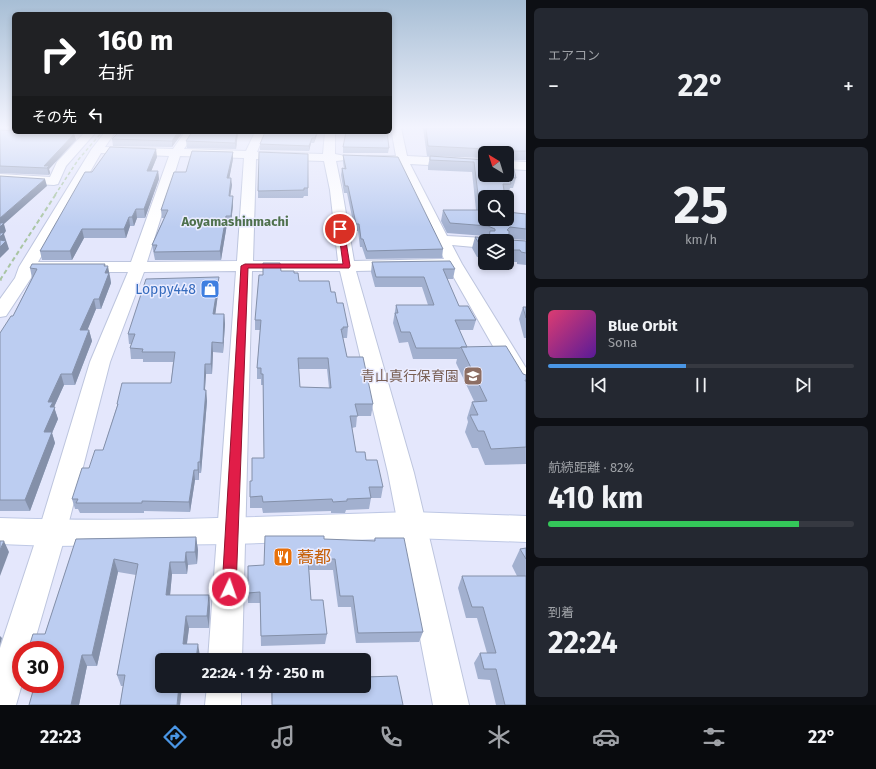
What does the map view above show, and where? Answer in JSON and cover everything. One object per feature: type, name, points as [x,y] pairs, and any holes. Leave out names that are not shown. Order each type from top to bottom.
[{"type":"street","points":[[0,178],[54,181],[61,165],[65,161]]},
{"type":"street","points":[[0,312],[23,278],[27,267],[90,161]]},
{"type":"street","points":[[0,701],[52,533],[100,362],[138,266],[172,161]]},
{"type":"street","points":[[225,653],[250,161]]},
{"type":"street","points":[[330,161],[336,190],[342,242],[347,266],[401,473],[451,705]]},
{"type":"street","points":[[403,161],[454,264],[526,385]]},
{"type":"street","points":[[434,161],[478,164]]},
{"type":"street","points":[[514,165],[526,166]]},
{"type":"street","points":[[443,240],[478,242]]},
{"type":"street","points":[[27,267],[347,266],[454,264]]},
{"type":"street","points":[[0,531],[52,533],[232,531],[412,525],[526,529]]},
{"type":"street","points":[[223,705],[224,693]]},
{"type":"building","points":[[0,161],[49,161],[44,166],[49,166],[47,168],[0,166]]},
{"type":"building","points":[[100,161],[151,161],[147,171],[158,171],[144,209],[136,209],[132,217],[129,217],[124,229],[82,229],[70,251],[40,251],[85,172],[92,172]]},
{"type":"building","points":[[189,161],[231,161],[227,178],[231,178],[229,196],[233,196],[231,216],[226,216],[220,251],[154,252],[157,245],[152,245],[168,210],[161,210],[174,172],[186,172]]},
{"type":"building","points":[[259,161],[308,161],[308,188],[304,188],[304,190],[258,191]]},
{"type":"building","points":[[344,161],[400,161],[443,249],[367,251],[363,239],[361,239],[359,224],[356,224],[348,186],[345,186],[342,168],[346,169]]},
{"type":"building","points":[[450,161],[478,161],[478,182],[510,182],[511,184],[503,184],[504,190],[478,190],[478,194],[474,162]]},
{"type":"building","points":[[0,176],[45,179],[0,218]]},
{"type":"building","points":[[443,210],[478,210],[478,225],[450,223]]},
{"type":"building","points":[[514,213],[526,214],[526,229],[510,227],[507,230],[509,231],[509,234],[490,234],[490,231],[495,231],[495,229],[488,226],[514,226]]},
{"type":"building","points":[[0,240],[6,241],[0,247]]},
{"type":"building","points":[[514,240],[526,241],[526,253],[521,252],[520,250],[514,250]]},
{"type":"building","points":[[450,261],[455,269],[443,269],[459,306],[468,306],[476,320],[455,320],[467,347],[416,348],[410,332],[401,332],[395,313],[398,313],[396,305],[434,305],[424,277],[376,277],[372,262]]},
{"type":"building","points":[[263,263],[280,263],[281,271],[294,271],[294,273],[298,273],[299,281],[329,281],[331,292],[335,292],[337,303],[343,303],[348,327],[343,327],[343,329],[341,329],[347,357],[363,357],[373,404],[355,404],[358,416],[350,416],[356,452],[365,452],[366,460],[377,460],[383,487],[369,487],[371,498],[347,499],[347,501],[333,502],[332,499],[263,502],[262,496],[250,497],[252,458],[264,458],[263,374],[261,374],[261,368],[257,368],[261,320],[255,320],[259,275],[263,275]],"holes":[[[298,358],[328,358],[331,388],[300,387]]]},
{"type":"building","points":[[32,264],[105,264],[104,266],[108,266],[105,273],[109,273],[99,299],[94,299],[80,330],[89,330],[72,374],[61,374],[48,402],[53,402],[50,407],[55,407],[44,432],[52,432],[25,500],[0,500],[0,333],[11,316],[13,316],[37,269],[30,268]]},
{"type":"building","points":[[219,277],[213,314],[224,314],[223,343],[212,342],[211,364],[205,364],[204,390],[206,390],[200,462],[198,462],[198,470],[194,470],[189,502],[142,501],[142,503],[76,503],[78,499],[72,499],[82,468],[89,468],[95,450],[103,450],[118,404],[122,383],[171,383],[175,352],[142,352],[143,349],[130,348],[135,334],[128,334],[146,279]]},
{"type":"building","points":[[523,307],[526,307],[526,318]]},
{"type":"building","points":[[506,346],[523,374],[526,375],[526,447],[491,449],[484,431],[478,431],[470,415],[478,415],[472,402],[487,401],[461,347]]},
{"type":"building","points":[[265,536],[324,536],[324,539],[375,541],[375,538],[404,538],[423,632],[358,633],[353,596],[340,596],[335,559],[308,559],[311,600],[323,600],[327,634],[261,636],[260,592],[248,593],[248,566],[264,565]]},
{"type":"building","points":[[196,537],[195,552],[186,552],[185,562],[170,562],[166,595],[209,595],[207,616],[186,616],[183,644],[198,644],[197,653],[155,653],[155,693],[178,693],[177,705],[120,705],[125,675],[117,675],[138,564],[114,559],[92,655],[82,655],[71,705],[29,705],[32,693],[64,693],[64,641],[31,641],[33,634],[45,634],[76,539]]},
{"type":"building","points":[[0,541],[4,541],[0,550]]},
{"type":"building","points":[[526,548],[526,559],[520,549]]},
{"type":"building","points":[[462,576],[526,576],[526,705],[505,705],[496,669],[484,669],[480,653],[496,653],[483,607],[472,607]]},
{"type":"building","points":[[397,676],[403,705],[272,705],[272,693],[371,693],[371,677]]},
{"type":"railway","points":[[55,195],[77,161]]},
{"type":"railway","points":[[1,279],[0,280],[56,194]]},
{"type":"place","name":"Loppy448","points":[[210,289]]},
{"type":"place","name":"青山真行保育園","points":[[473,376]]},
{"type":"place","name":"蕎都","points":[[283,557]]},
{"type":"district","name":"Aoyamashinmachi","points":[[235,221]]},
{"type":"route","points":[[229,589],[245,266],[347,266],[340,229]]}]
